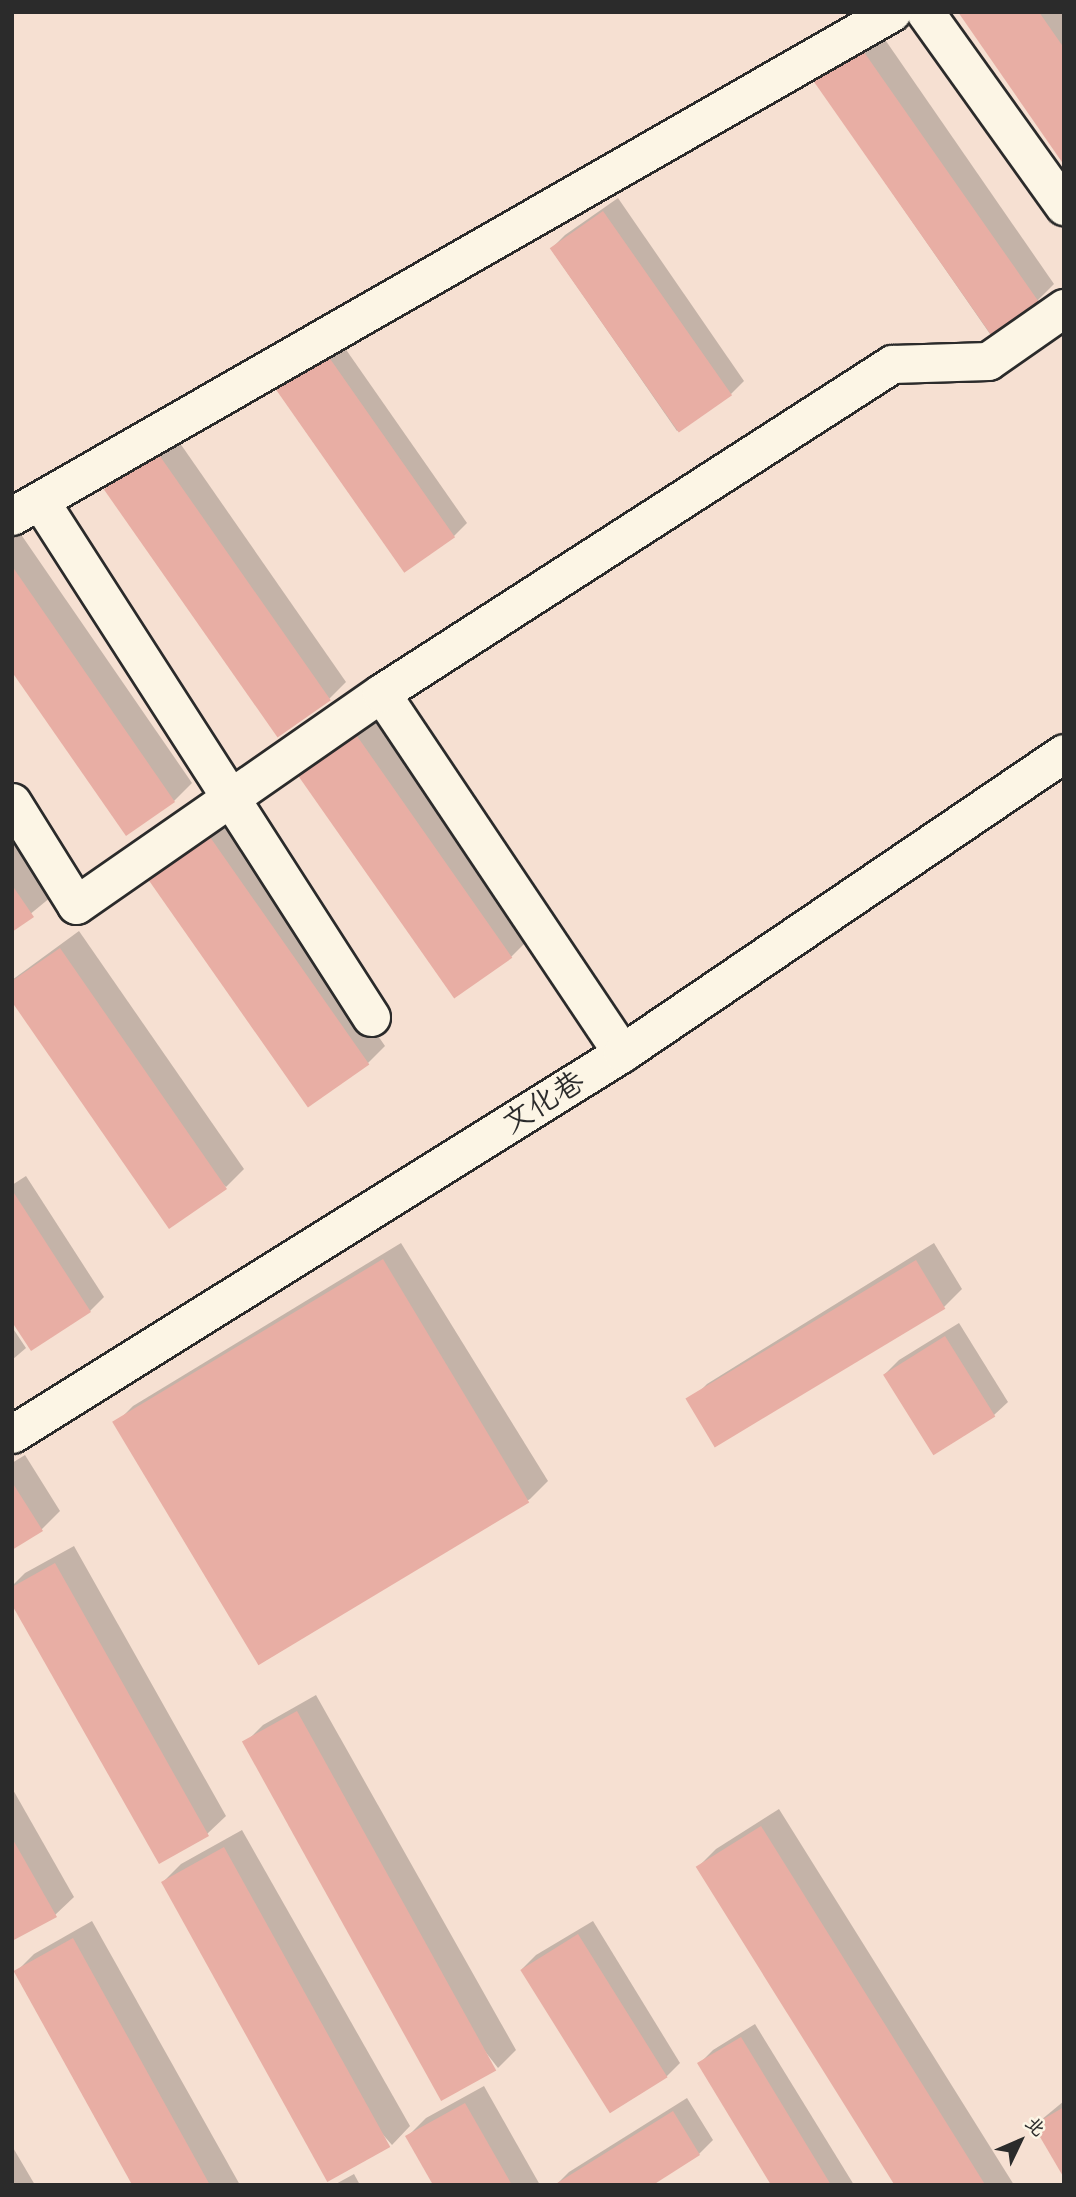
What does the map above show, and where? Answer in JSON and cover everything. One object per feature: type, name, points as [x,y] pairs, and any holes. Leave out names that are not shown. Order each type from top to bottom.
[{"type":"street","points":[[371,1017],[229,796],[26,508],[892,12]]},
{"type":"street","points":[[925,12],[1064,206]]},
{"type":"street","points":[[12,802],[76,905],[229,796],[381,693],[892,364],[988,361],[1064,307]]},
{"type":"street","points":[[381,693],[622,1053]]},
{"type":"street","name":"文化巷","points":[[12,1434],[622,1053],[1064,753]]},
{"type":"building","points":[[958,12],[1039,12],[1064,48],[1064,165]]},
{"type":"building","points":[[859,45],[1039,301],[991,335],[811,78]]},
{"type":"building","points":[[603,211],[732,395],[679,433],[550,248]]},
{"type":"building","points":[[326,353],[455,537],[404,573],[275,389]]},
{"type":"building","points":[[157,452],[331,700],[278,737],[104,489]]},
{"type":"building","points":[[12,566],[175,802],[126,836],[12,672]]},
{"type":"building","points":[[350,726],[512,958],[454,999],[292,767]]},
{"type":"building","points":[[203,827],[369,1065],[308,1108],[142,870]]},
{"type":"building","points":[[12,885],[34,917],[12,932]]},
{"type":"building","points":[[60,948],[227,1189],[169,1229],[12,1002],[12,981]]},
{"type":"building","points":[[12,1190],[91,1312],[31,1351],[12,1322]]},
{"type":"building","points":[[383,1259],[529,1502],[258,1665],[112,1422]]},
{"type":"building","points":[[916,1260],[945,1309],[715,1447],[685,1399]]},
{"type":"building","points":[[945,1336],[995,1417],[933,1455],[883,1375]]},
{"type":"building","points":[[12,1482],[43,1531],[12,1550]]},
{"type":"building","points":[[55,1563],[209,1836],[159,1864],[12,1605],[12,1587]]},
{"type":"building","points":[[297,1711],[496,2070],[441,2101],[242,1742]]},
{"type":"building","points":[[761,1826],[985,2185],[895,2185],[696,1867]]},
{"type":"building","points":[[12,1838],[57,1917],[12,1941]]},
{"type":"building","points":[[224,1847],[390,2147],[327,2182],[161,1882]]},
{"type":"building","points":[[578,1934],[668,2077],[610,2113],[520,1970]]},
{"type":"building","points":[[73,1938],[210,2185],[132,2185],[14,1971]]},
{"type":"building","points":[[741,2037],[831,2185],[771,2185],[697,2063]]},
{"type":"building","points":[[465,2103],[512,2185],[433,2185],[405,2136]]},
{"type":"building","points":[[1064,2107],[1064,2178],[1033,2125]]},
{"type":"building","points":[[673,2111],[700,2155],[653,2185],[554,2185]]}]
